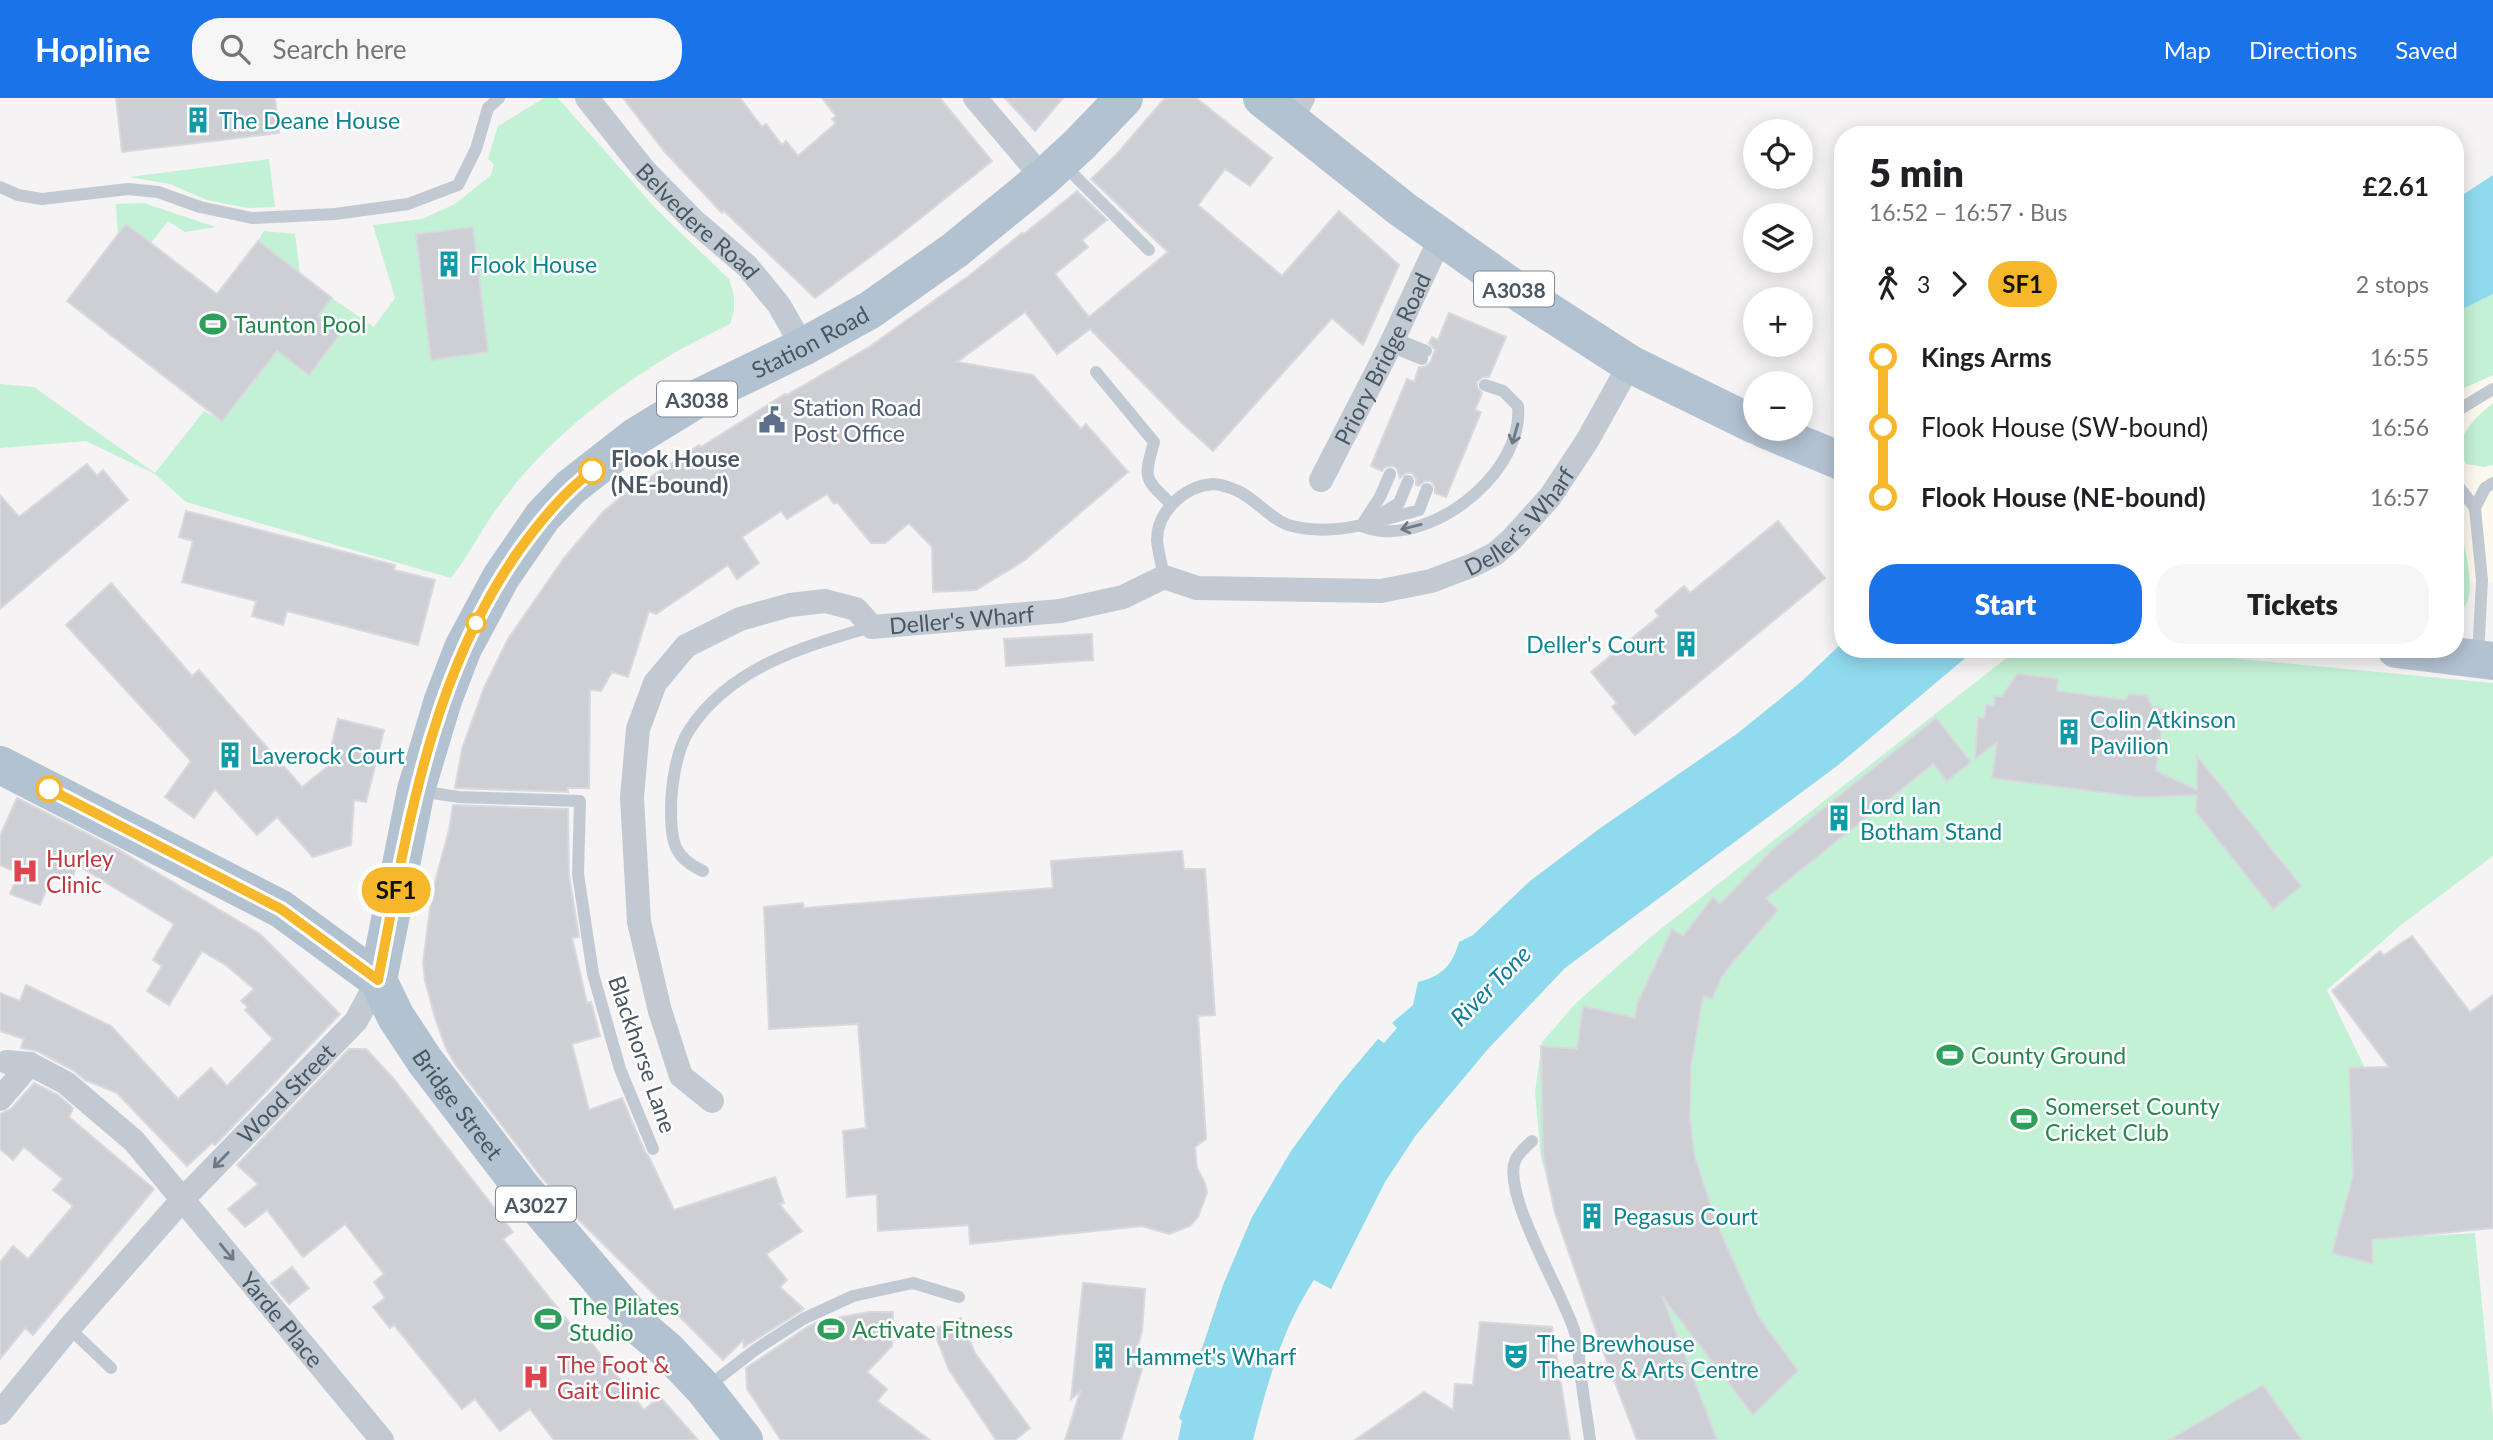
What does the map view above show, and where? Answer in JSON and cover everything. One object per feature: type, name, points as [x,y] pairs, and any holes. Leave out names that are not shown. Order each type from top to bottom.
[{"type":"main road","name":"Station Road","points":[[378,980],[416,790],[443,700],[463,648],[501,577],[543,516],[571,487],[635,437],[702,396],[803,347],[882,302],[955,250],[1052,170],[1124,98]]},
{"type":"main road","name":"A3038","points":[[1285,106],[1369,184],[1523,295],[1630,364],[1743,419]]},
{"type":"main road","points":[[1793,441],[1834,458]]},
{"type":"main road","points":[[2464,657],[2485,660]]},
{"type":"main road","name":"A3027","points":[[0,765],[281,909],[378,980]]},
{"type":"main road","name":"Bridge Street","points":[[378,980],[396,1017],[425,1060],[523,1189],[641,1328],[667,1350],[704,1389],[744,1440]]},
{"type":"street","name":"Belvedere Road","points":[[587,98],[645,171],[693,220],[747,266],[779,305],[803,347]]},
{"type":"street","points":[[975,98],[1052,170]]},
{"type":"street","name":"Priory Bridge Road","points":[[1321,480],[1392,342],[1433,254],[1445,239]]},
{"type":"street","name":"Deller's Wharf","points":[[712,1101],[681,1076],[660,1011],[639,922],[632,797],[638,729],[655,683],[686,646],[740,619],[790,605],[825,601],[856,609],[872,627],[1060,611],[1124,597],[1164,577],[1197,588],[1381,591],[1431,581],[1495,554],[1550,497],[1587,441],[1630,364]]},
{"type":"street","name":"Wood Street","points":[[0,1413],[69,1328],[183,1199],[356,1021],[378,980]]},
{"type":"street","points":[[0,1099],[18,1063],[66,1083],[134,1141],[183,1199]]},
{"type":"street","name":"Yarde Place","points":[[183,1199],[382,1440]]},
{"type":"lane","points":[[0,187],[18,195],[42,199],[128,189],[158,192],[200,207],[252,218],[335,214],[408,204],[458,185],[476,149],[488,108],[499,98]]},
{"type":"lane","points":[[1052,170],[1149,250]]},
{"type":"lane","points":[[1392,342],[1424,355]]},
{"type":"lane","points":[[1096,372],[1154,442],[1146,473],[1150,485],[1171,504]]},
{"type":"lane","points":[[1361,526],[1383,531],[1412,528],[1458,509],[1497,470],[1517,432],[1518,405],[1503,391],[1485,385]]},
{"type":"lane","points":[[2464,407],[2493,389]]},
{"type":"lane","points":[[1361,526],[1380,497],[1390,474]]},
{"type":"lane","points":[[1361,526],[1399,503],[1408,481]]},
{"type":"lane","points":[[2475,508],[2485,488],[2493,483]]},
{"type":"lane","points":[[1164,577],[1157,539],[1160,522],[1171,504],[1195,488],[1215,484],[1240,492],[1290,526],[1321,529],[1361,526],[1419,510],[1427,489]]},
{"type":"lane","points":[[2464,494],[2475,508],[2482,580],[2485,660]]},
{"type":"lane","points":[[704,871],[686,863],[673,842],[672,778],[688,730],[719,695],[756,668],[816,642],[872,627]]},
{"type":"lane","name":"Blackhorse Lane","points":[[416,790],[459,797],[580,802],[578,874],[593,974],[620,1069],[653,1150]]},
{"type":"lane","points":[[1532,1141],[1515,1160],[1515,1186],[1534,1243],[1565,1305],[1576,1335],[1590,1440]]},
{"type":"lane","points":[[704,1389],[793,1325],[853,1296],[913,1283],[959,1297]]},
{"type":"lane","points":[[69,1328],[111,1368]]},
{"type":"shaded area","points":[[2493,375],[2493,583],[2464,583],[2464,388]]},
{"type":"green space","points":[[544,98],[558,98],[657,210],[729,279],[734,296],[734,311],[730,324],[641,374],[595,407],[553,444],[515,485],[451,578],[186,502],[155,474],[86,441],[0,448],[0,384],[34,387],[155,473],[204,411],[222,421],[277,351],[309,375],[341,333],[318,316],[332,298],[374,327],[395,298],[373,225],[422,219],[455,204],[491,175],[494,164],[488,159],[498,126]],"holes":[[[473,227],[488,352],[431,359],[416,234]]]},
{"type":"green space","points":[[269,159],[275,207],[248,208],[207,200],[170,184],[129,177]]},
{"type":"green space","points":[[144,203],[216,227],[185,232],[168,221],[151,243],[126,224],[118,236],[116,204]]},
{"type":"green space","points":[[264,231],[295,234],[300,273],[258,241]]},
{"type":"green space","points":[[2493,294],[2493,375],[2464,388],[2464,308]]},
{"type":"green space","points":[[2493,403],[2493,465],[2484,467],[2466,464],[2464,457],[2464,437],[2472,422]]},
{"type":"green space","points":[[2464,546],[2470,584],[2467,603],[2464,606]]},
{"type":"green space","name":"County Ground","points":[[2007,658],[2230,658],[2493,683],[2493,856],[2401,925],[2327,990],[2365,1068],[2371,1224],[2405,1237],[2475,1233],[2493,1440],[1639,1440],[1559,1222],[1541,1158],[1535,1092],[1542,1042],[1576,1003],[1653,935]]},
{"type":"water","points":[[2493,175],[2493,294],[2464,308],[2464,194]]},
{"type":"water","name":"River Tone","points":[[1834,651],[1834,658],[1965,658],[1837,766],[1565,968],[1488,1049],[1416,1135],[1385,1182],[1331,1289],[1314,1280],[1284,1337],[1253,1440],[1178,1440],[1182,1421],[1179,1418],[1223,1285],[1252,1217],[1291,1151],[1340,1084],[1378,1039],[1384,1043],[1397,1028],[1392,1023],[1413,1005],[1418,982],[1434,977],[1445,969],[1459,942],[1473,935],[1530,881],[1599,829],[1738,733],[1802,681]]},
{"type":"building","name":"The Deane House","points":[[116,98],[275,98],[279,133],[122,152]]},
{"type":"building","points":[[623,98],[740,98],[762,127],[766,124],[782,145],[786,141],[798,156],[836,123],[832,119],[836,116],[822,98],[940,98],[992,161],[815,298],[724,211],[722,213],[665,152]]},
{"type":"building","points":[[1005,98],[1063,98],[1035,131]]},
{"type":"building","points":[[1165,98],[1196,98],[1272,158],[1250,186],[1225,169],[1198,205],[1282,276],[1339,211],[1399,265],[1363,345],[1332,318],[1213,451],[1090,329],[1057,354],[1025,312],[957,362],[1033,375],[1081,429],[1086,424],[1128,472],[1025,560],[976,590],[933,592],[932,547],[909,523],[885,543],[871,543],[827,494],[787,519],[781,511],[742,537],[759,563],[737,579],[728,565],[656,614],[649,611],[628,677],[612,672],[601,691],[590,690],[589,788],[567,788],[568,792],[455,788],[462,749],[484,688],[508,639],[564,558],[603,512],[623,495],[699,445],[701,447],[785,394],[869,347],[970,275],[1077,191],[1107,220],[1082,240],[1088,247],[1055,274],[1089,317],[1168,252],[1091,179],[1116,155]]},
{"type":"building","name":"Taunton Pool","points":[[126,224],[217,294],[258,241],[332,298],[318,316],[341,333],[309,375],[277,351],[222,421],[67,301]]},
{"type":"building","name":"Flook House","points":[[473,227],[488,352],[431,360],[416,234]]},
{"type":"building","points":[[1449,313],[1506,337],[1489,377],[1483,377],[1477,382],[1482,393],[1475,410],[1481,412],[1446,497],[1435,493],[1431,481],[1416,485],[1412,473],[1406,473],[1400,478],[1393,466],[1385,467],[1382,471],[1371,466],[1407,379],[1414,382],[1419,367],[1430,363],[1435,350],[1429,343],[1432,337],[1438,340]]},
{"type":"building","points":[[87,464],[97,476],[103,470],[128,500],[0,609],[0,495],[19,517]]},
{"type":"building","points":[[186,511],[395,565],[394,570],[435,580],[418,645],[287,611],[283,625],[252,616],[256,601],[182,582],[193,541],[179,537]]},
{"type":"building","name":"Deller's Court","points":[[1778,521],[1825,578],[1635,735],[1612,707],[1617,703],[1591,672],[1659,616],[1655,611],[1684,586],[1690,593]]},
{"type":"building","points":[[111,583],[192,676],[199,670],[302,787],[326,768],[338,719],[384,730],[366,802],[354,800],[351,845],[313,857],[277,817],[257,835],[215,789],[194,818],[165,797],[191,761],[66,625]]},
{"type":"building","points":[[1092,634],[1093,660],[1006,666],[1004,639]]},
{"type":"building","name":"Colin Atkinson Pavilion","points":[[2017,674],[2058,679],[2057,691],[2125,700],[2129,694],[2147,696],[2152,707],[2164,709],[2156,771],[2197,790],[2197,756],[2301,886],[2273,909],[2196,812],[2197,795],[2139,797],[1992,778],[1997,742],[1975,759],[1978,717],[1984,718],[1986,705],[1994,706],[1994,696],[2002,696]]},
{"type":"building","points":[[1936,718],[1971,762],[1947,781],[1933,764],[1766,898],[1778,910],[1721,978],[1712,999],[1703,996],[1691,1066],[1690,1119],[1694,1154],[1717,1224],[1758,1316],[1798,1371],[1753,1415],[1662,1296],[1717,1440],[1637,1440],[1555,1213],[1543,1156],[1541,1046],[1577,1049],[1583,1006],[1635,1018],[1637,1004],[1672,929],[1683,936],[1713,897],[1720,904],[1774,848]]},
{"type":"building","points":[[17,798],[117,849],[260,934],[340,1014],[215,1145],[212,1143],[187,1166],[117,1093],[85,1080],[73,1070],[37,1051],[21,1048],[24,1039],[0,1031],[0,993],[20,1001],[26,985],[111,1026],[178,1099],[211,1068],[227,1086],[273,1039],[245,1010],[248,1007],[241,1001],[254,989],[227,966],[202,951],[169,1005],[147,991],[162,966],[153,960],[174,924],[77,865],[70,884],[52,876],[40,905],[10,894],[18,873],[0,865],[0,836]]},
{"type":"building","points":[[453,805],[568,809],[569,875],[579,937],[572,938],[587,1003],[591,1002],[600,1036],[572,1044],[589,1110],[622,1098],[674,1210],[775,1177],[784,1203],[779,1204],[802,1231],[766,1254],[787,1280],[780,1287],[804,1309],[744,1347],[743,1340],[723,1360],[576,1217],[540,1175],[455,1064],[446,1048],[435,1018],[423,963],[432,893]]},
{"type":"building","points":[[1182,851],[1184,869],[1205,869],[1215,1015],[1198,1016],[1206,1139],[1195,1147],[1197,1168],[1207,1193],[1198,1217],[1190,1226],[1169,1234],[1142,1226],[970,1244],[969,1225],[878,1231],[877,1194],[847,1197],[843,1131],[866,1128],[858,1024],[769,1029],[764,907],[803,903],[804,908],[1053,888],[1051,861]]},
{"type":"building","points":[[2412,936],[2470,1012],[2493,995],[2493,1228],[2372,1240],[2373,1264],[2332,1253],[2353,1176],[2349,1068],[2389,1067],[2332,991],[2380,951],[2384,955]]},
{"type":"building","points":[[349,1049],[366,1049],[393,1078],[513,1232],[503,1239],[582,1339],[586,1336],[644,1410],[660,1397],[698,1440],[554,1440],[530,1409],[500,1431],[475,1399],[462,1409],[394,1325],[390,1328],[373,1307],[385,1298],[374,1282],[384,1274],[345,1224],[303,1257],[267,1210],[245,1227],[228,1209],[258,1184],[237,1165]]},
{"type":"building","points":[[34,1083],[58,1095],[73,1108],[69,1117],[154,1189],[33,1335],[25,1328],[0,1359],[0,1262],[13,1246],[28,1259],[73,1206],[53,1190],[63,1179],[24,1147],[13,1160],[0,1149],[0,1114],[11,1109]]},
{"type":"building","points":[[292,1267],[309,1288],[289,1304],[271,1283]]},
{"type":"building","name":"Hammet's Wharf","points":[[1083,1283],[1145,1289],[1142,1331],[1133,1363],[1142,1369],[1121,1440],[1065,1440],[1080,1392],[1071,1399]]},
{"type":"building","points":[[869,1312],[893,1312],[892,1346],[867,1372],[887,1389],[877,1401],[930,1440],[781,1440],[747,1389],[746,1368],[820,1321]]},
{"type":"building","points":[[961,1318],[975,1353],[1030,1428],[1015,1440],[996,1440],[949,1370],[933,1329]]},
{"type":"building","name":"The Brewhouse Theatre & Arts Centre","points":[[1480,1322],[1552,1327],[1570,1440],[1355,1440],[1424,1392],[1453,1410],[1455,1384],[1473,1385]]},
{"type":"building","points":[[2263,1385],[2302,1440],[2169,1440]]},
{"type":"bus line","name":"SF1","points":[[49,789],[281,909],[378,980],[416,790],[443,700],[463,648],[501,577],[543,516],[571,487],[592,471]]},
{"type":"place","name":"The Deane House","points":[[198,120]]},
{"type":"place","name":"Flook House","points":[[449,264]]},
{"type":"place","name":"Taunton Pool","points":[[213,324]]},
{"type":"place","name":"Station Road Post Office","points":[[772,420]]},
{"type":"place","name":"Flook House (NE-bound)","points":[[592,471]]},
{"type":"place","name":"Deller's Court","points":[[1686,644]]},
{"type":"place","name":"Colin Atkinson Pavilion","points":[[2069,732]]},
{"type":"place","name":"Laverock Court","points":[[230,755]]},
{"type":"place","name":"Lord Ian Botham Stand","points":[[1839,818]]},
{"type":"place","name":"Hurley Clinic","points":[[25,871]]},
{"type":"place","name":"County Ground","points":[[1950,1055]]},
{"type":"place","name":"Somerset County Cricket Club","points":[[2024,1119]]},
{"type":"place","name":"Pegasus Court","points":[[1592,1216]]},
{"type":"place","name":"The Pilates Studio","points":[[548,1319]]},
{"type":"place","name":"Activate Fitness","points":[[831,1329]]},
{"type":"place","name":"Hammet's Wharf","points":[[1104,1356]]},
{"type":"place","name":"The Brewhouse Theatre & Arts Centre","points":[[1516,1356]]},
{"type":"place","name":"The Foot & Gait Clinic","points":[[536,1377]]}]
